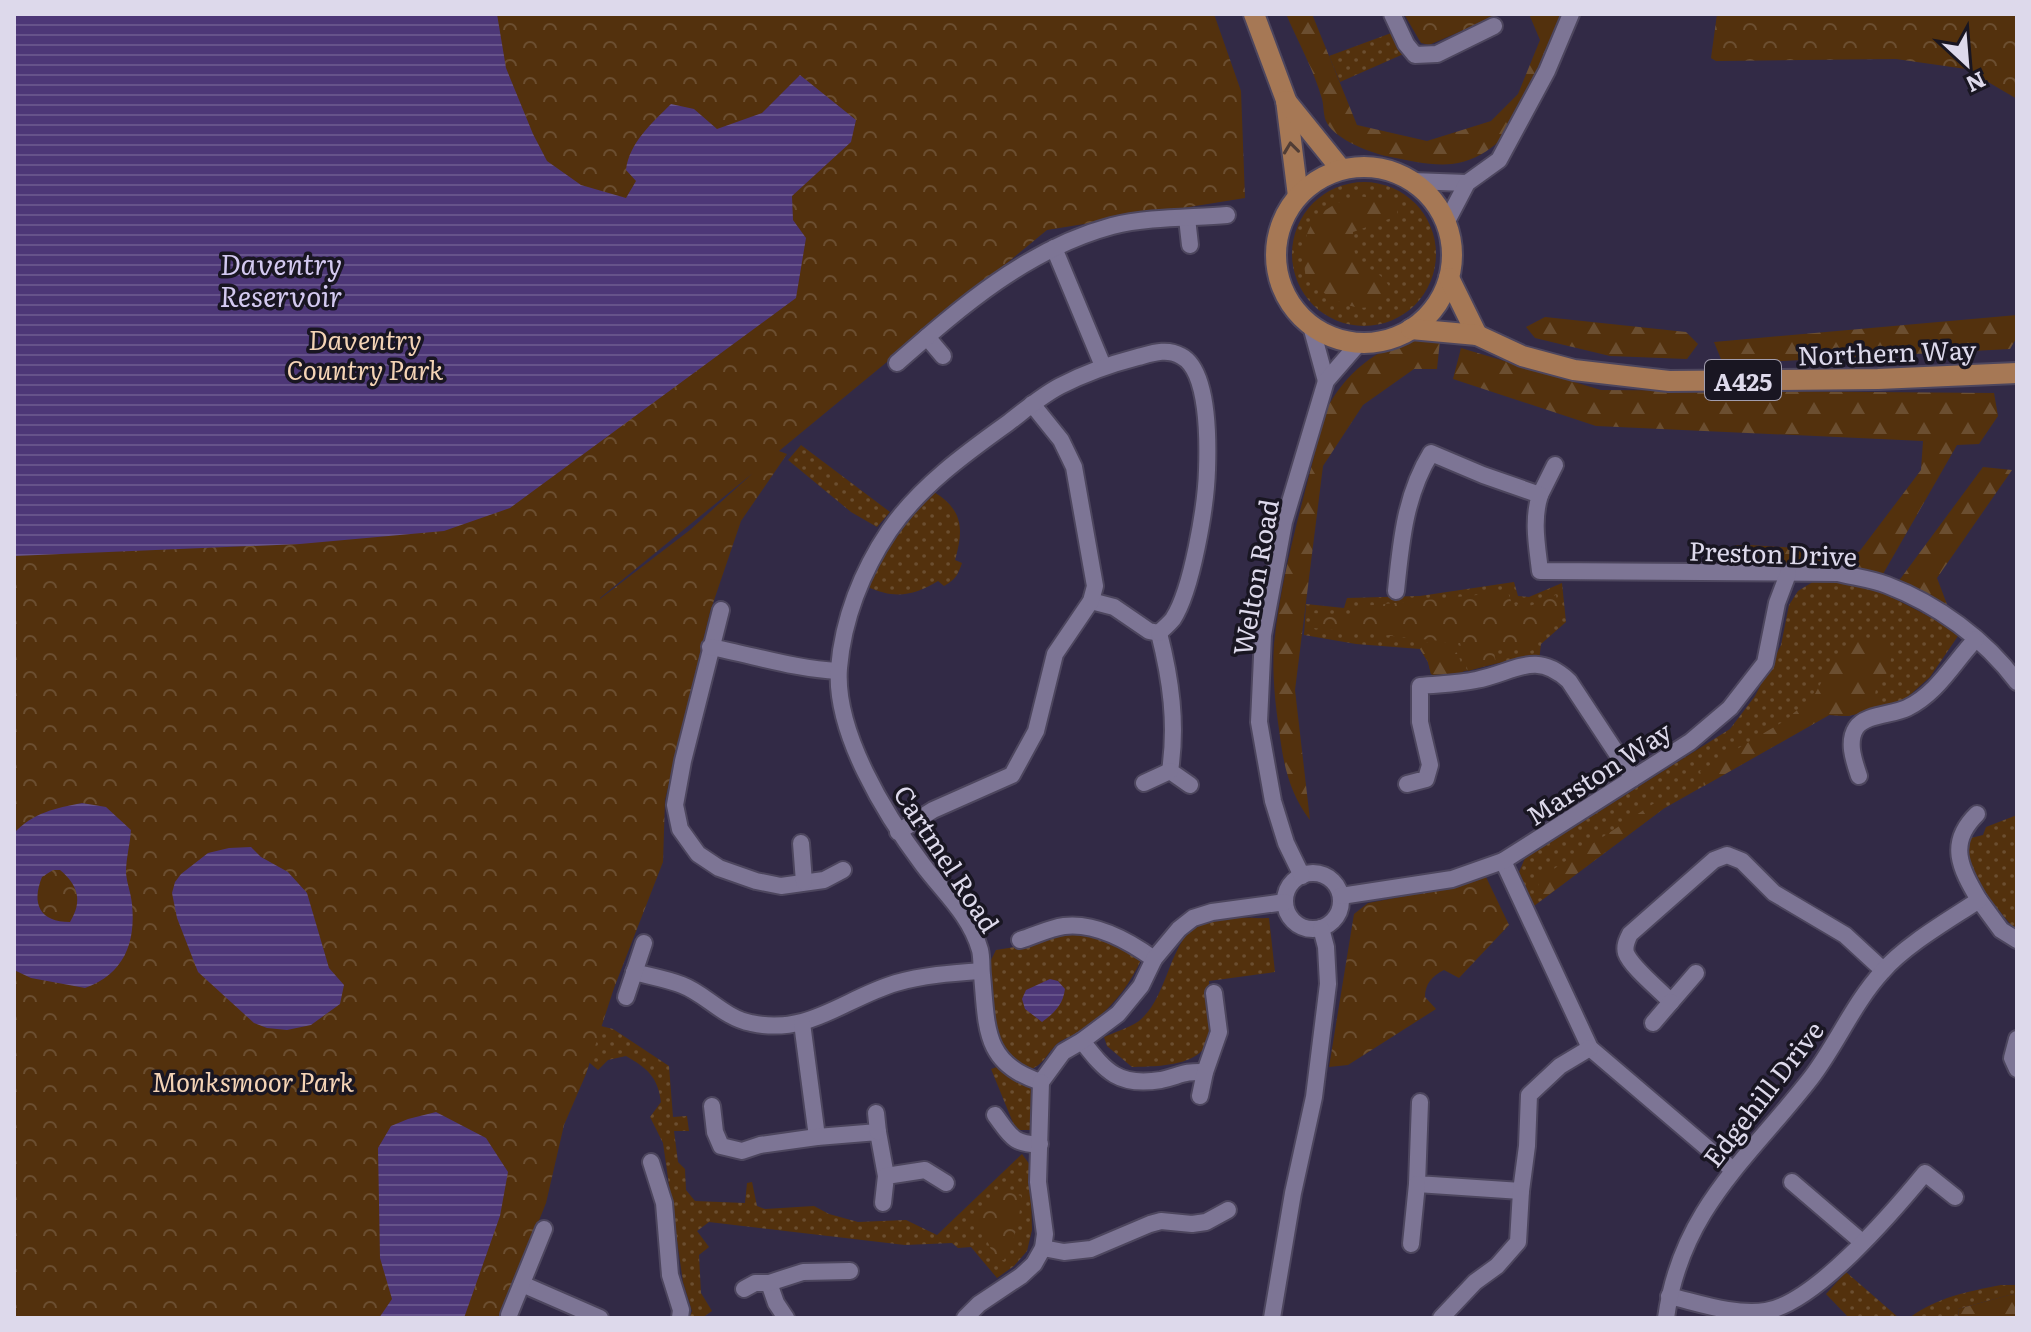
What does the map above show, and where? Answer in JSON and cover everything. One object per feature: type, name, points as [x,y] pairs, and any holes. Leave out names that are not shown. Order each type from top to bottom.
[{"type":"main road","points":[[1254,14],[1286,100],[1298,196]]},
{"type":"main road","points":[[1286,100],[1341,169]]},
{"type":"main road","points":[[1341,169],[1384,169],[1412,181],[1434,201],[1446,223],[1452,255],[1449,278],[1435,307],[1411,329],[1389,339],[1359,343],[1331,337],[1311,326],[1287,299],[1276,266],[1279,231],[1287,211],[1311,184],[1341,169]]},
{"type":"main road","points":[[1449,278],[1477,335]]},
{"type":"main road","name":"A425","points":[[1411,329],[1477,335]]},
{"type":"main road","name":"Northern Way","points":[[1477,335],[1522,356],[1574,370],[1669,381],[1878,379],[2017,373]]},
{"type":"street","points":[[1392,14],[1406,44],[1415,55],[1427,57],[1457,46],[1494,26]]},
{"type":"street","points":[[1446,223],[1467,183],[1499,160],[1547,71],[1571,14]]},
{"type":"street","points":[[1412,181],[1467,183]]},
{"type":"street","points":[[897,363],[971,301],[1023,264],[1054,248],[1113,226],[1227,215]]},
{"type":"street","points":[[1187,218],[1190,245]]},
{"type":"street","points":[[1054,248],[1103,366]]},
{"type":"street","points":[[1311,326],[1326,381]]},
{"type":"street","points":[[927,337],[943,356]]},
{"type":"street","name":"Welton Road","points":[[1302,876],[1286,843],[1273,801],[1259,722],[1263,635],[1284,522],[1326,381],[1359,343]]},
{"type":"street","name":"Cartmel Road","points":[[1041,1082],[1008,1068],[996,1055],[988,1037],[981,952],[969,924],[953,899],[898,832],[860,760],[840,698],[838,671],[847,619],[858,589],[891,527],[946,470],[1058,387],[1103,366],[1162,351],[1178,354],[1195,368],[1202,389],[1208,450],[1206,489],[1190,574],[1173,619],[1159,633]]},
{"type":"street","points":[[898,832],[933,810],[1012,775],[1036,731],[1055,654],[1091,601],[1095,586],[1074,467],[1061,440],[1032,404]]},
{"type":"street","points":[[1396,591],[1402,532],[1418,474],[1431,453],[1540,495],[1555,465]]},
{"type":"street","name":"Preston Drive","points":[[1540,495],[1536,508],[1540,571],[1838,573],[1886,584],[1932,607],[1976,639],[2017,682]]},
{"type":"street","name":"Marston Way","points":[[1341,896],[1452,879],[1503,861],[1690,742],[1730,708],[1765,663],[1777,603],[1788,574]]},
{"type":"street","points":[[1091,601],[1114,607],[1149,631],[1159,633],[1169,672],[1173,710],[1175,737],[1170,771]]},
{"type":"street","points":[[721,610],[675,805],[680,829],[698,854],[719,868],[756,881],[781,886],[824,880],[843,870]]},
{"type":"street","points":[[1859,776],[1851,740],[1857,726],[1906,709],[1927,696],[1953,670],[1976,639]]},
{"type":"street","points":[[710,647],[808,669],[838,671]]},
{"type":"street","points":[[1407,784],[1426,779],[1430,765],[1420,722],[1420,686],[1478,680],[1532,663],[1557,670],[1569,681],[1633,778]]},
{"type":"street","points":[[1144,783],[1170,771]]},
{"type":"street","points":[[1170,771],[1190,785]]},
{"type":"street","points":[[1977,814],[1965,826],[1958,840],[1960,859],[1979,900],[2001,930],[2017,940]]},
{"type":"street","points":[[801,843],[804,882]]},
{"type":"street","points":[[1671,1002],[1633,963],[1626,954],[1625,944],[1630,934],[1714,860],[1727,855],[1742,861],[1774,893],[1845,935],[1883,970]]},
{"type":"street","points":[[1503,861],[1590,1048],[1733,1170]]},
{"type":"street","points":[[1322,874],[1337,886],[1341,906],[1330,924],[1313,929],[1297,924],[1291,918],[1285,902],[1290,887],[1302,876],[1322,874]]},
{"type":"street","name":"Edgehill Drive","points":[[1666,1318],[1669,1296],[1692,1231],[1709,1201],[1810,1078],[1883,970],[1979,900]]},
{"type":"street","points":[[965,1318],[979,1304],[1021,1276],[1034,1264],[1043,1248],[1045,1234],[1038,1182],[1041,1082],[1063,1052],[1118,1014],[1141,986],[1154,959],[1179,929],[1193,918],[1212,912],[1285,902]]},
{"type":"street","points":[[1020,940],[1063,926],[1083,927],[1127,940],[1154,959]]},
{"type":"street","points":[[1272,1318],[1293,1193],[1314,1097],[1325,1012],[1328,984],[1326,947],[1321,928]]},
{"type":"street","points":[[626,997],[644,943]]},
{"type":"street","points":[[634,972],[684,985],[711,1005],[748,1023],[777,1026],[823,1017],[895,983],[934,975],[981,971]]},
{"type":"street","points":[[1653,1023],[1696,973]]},
{"type":"street","points":[[1200,1096],[1219,1032],[1214,993]]},
{"type":"street","points":[[802,1023],[817,1137]]},
{"type":"street","points":[[2017,1039],[2012,1058],[2017,1069]]},
{"type":"street","points":[[1082,1041],[1103,1069],[1119,1078],[1136,1082],[1164,1079],[1186,1071],[1205,1072]]},
{"type":"street","points":[[1441,1318],[1518,1242],[1529,1095],[1560,1066],[1590,1048]]},
{"type":"street","points":[[1411,1244],[1420,1102]]},
{"type":"street","points":[[712,1106],[715,1132],[721,1146],[742,1151],[760,1145],[817,1137],[878,1132]]},
{"type":"street","points":[[876,1113],[886,1176],[883,1203]]},
{"type":"street","points":[[995,1115],[1012,1138],[1025,1144],[1040,1144]]},
{"type":"street","points":[[651,1162],[664,1203],[670,1275],[681,1310],[680,1318]]},
{"type":"street","points":[[886,1176],[925,1170],[946,1183]]},
{"type":"street","points":[[1669,1296],[1747,1312],[1784,1306],[1811,1289],[1884,1224],[1925,1173],[1955,1197]]},
{"type":"street","points":[[1792,1182],[1862,1242]]},
{"type":"street","points":[[1417,1184],[1521,1191]]},
{"type":"street","points":[[1043,1248],[1064,1252],[1091,1249],[1150,1224],[1161,1221],[1206,1222],[1228,1210]]},
{"type":"street","points":[[509,1315],[544,1229]]},
{"type":"street","points":[[744,1289],[755,1283],[769,1283],[803,1272],[850,1271]]},
{"type":"street","points":[[769,1283],[776,1303],[786,1318]]},
{"type":"street","points":[[522,1284],[600,1318]]},
{"type":"green space","name":"Daventry Country Park","points":[[14,14],[1214,14],[1241,91],[1245,198],[1047,230],[779,451],[787,454],[741,521],[710,612],[665,800],[663,862],[614,988],[586,1074],[564,1125],[546,1203],[500,1318],[14,1318]],"holes":[[[753,473],[690,530],[600,599]]]},
{"type":"green space","points":[[1286,14],[1312,14],[1357,125],[1427,141],[1491,121],[1518,94],[1540,40],[1529,14],[1563,14],[1537,83],[1512,127],[1476,157],[1452,164],[1429,164],[1375,153],[1346,140],[1332,129],[1326,121],[1315,77]]},
{"type":"green space","points":[[1404,14],[1501,14],[1429,45],[1421,43]]},
{"type":"green space","points":[[1717,14],[2017,14],[2017,99],[1966,69],[1896,59],[1716,61],[1711,58]]},
{"type":"green space","points":[[1394,32],[1408,52],[1340,82],[1329,56]]},
{"type":"green space","points":[[1364,182],[1392,188],[1415,203],[1430,226],[1436,254],[1430,282],[1415,305],[1392,320],[1364,326],[1336,320],[1313,305],[1298,282],[1292,254],[1298,226],[1313,203],[1336,188]]},
{"type":"green space","points":[[1355,196],[1387,199],[1398,205],[1397,216],[1353,232],[1353,246],[1360,262],[1386,281],[1391,290],[1382,301],[1361,308],[1337,301],[1315,287],[1306,279],[1304,263],[1306,237],[1317,217],[1339,202]]},
{"type":"green space","points":[[2017,315],[2017,337],[2010,349],[1723,364],[1714,342]]},
{"type":"green space","points":[[1545,317],[1686,332],[1698,344],[1687,359],[1610,356],[1535,338],[1526,327]]},
{"type":"green space","points":[[1417,335],[1440,340],[1437,369],[1414,369],[1363,405],[1323,466],[1295,690],[1310,820],[1297,799],[1285,766],[1274,687],[1274,644],[1289,557],[1325,412],[1343,385],[1363,364]]},
{"type":"green space","points":[[1461,348],[1601,390],[1994,393],[1998,416],[1979,444],[1957,445],[1883,574],[1839,565],[1760,565],[1750,545],[1859,552],[1921,470],[1923,441],[1596,426],[1453,379]]},
{"type":"green space","points":[[801,445],[890,512],[877,527],[851,512],[788,460]]},
{"type":"green space","points":[[1983,467],[2012,470],[1937,578],[1948,607],[1898,582]]},
{"type":"green space","points":[[934,492],[951,506],[959,521],[960,539],[955,560],[962,563],[956,577],[944,586],[938,581],[904,594],[868,587],[897,536]]},
{"type":"green space","points":[[1750,545],[1760,565],[1736,565],[1725,561],[1725,549]]},
{"type":"green space","points":[[1816,580],[1860,581],[1942,623],[1958,636],[1930,677],[1901,703],[1848,716],[1829,715],[1663,809],[1534,906],[1519,872],[1525,858],[1730,729],[1755,696],[1781,645],[1789,605],[1798,591]]},
{"type":"green space","points":[[1514,582],[1518,596],[1529,597],[1562,583],[1566,622],[1541,644],[1539,661],[1520,658],[1440,677],[1431,674],[1420,649],[1356,644],[1304,635],[1306,604],[1344,608],[1347,598],[1420,596]]},
{"type":"green space","points":[[1508,592],[1512,604],[1530,606],[1556,595],[1560,617],[1531,651],[1493,647],[1496,663],[1468,671],[1460,643],[1314,628],[1313,613],[1349,617],[1353,607]]},
{"type":"green space","points":[[1438,639],[1456,651],[1463,672],[1440,677],[1431,674],[1420,649],[1425,643]]},
{"type":"green space","points":[[1873,640],[1893,647],[1889,670],[1876,688],[1873,710],[1848,716],[1829,715],[1704,786],[1700,771],[1786,720],[1815,694],[1834,659],[1848,643]]},
{"type":"green space","points":[[1656,802],[1663,809],[1543,899],[1537,880]]},
{"type":"green space","points":[[2017,815],[2017,928],[2012,926],[1981,886],[1971,864],[1967,839],[1983,835],[1986,827]]},
{"type":"green space","points":[[1486,877],[1509,925],[1459,978],[1444,970],[1430,981],[1425,997],[1436,1009],[1348,1065],[1329,1067],[1354,914],[1368,903],[1449,888]]},
{"type":"green space","points":[[1269,918],[1275,972],[1209,981],[1212,1020],[1210,1039],[1203,1049],[1183,1061],[1132,1067],[1107,1046],[1104,1037],[1139,1021],[1149,1011],[1175,954],[1190,931],[1201,923],[1217,919]]},
{"type":"green space","points":[[1085,931],[1118,942],[1141,960],[1130,981],[1100,1016],[1058,1043],[1040,1063],[1026,1071],[1014,1060],[999,1036],[993,1008],[990,962],[996,950],[1033,944],[1060,932]]},
{"type":"green space","points":[[593,1024],[613,1029],[669,1066],[673,1117],[687,1116],[689,1131],[674,1131],[678,1162],[685,1169],[686,1190],[695,1201],[745,1203],[747,1183],[752,1182],[757,1206],[765,1209],[814,1206],[858,1222],[906,1220],[937,1235],[1022,1154],[1030,1165],[1032,1230],[1027,1251],[1014,1266],[997,1278],[971,1247],[958,1248],[952,1243],[905,1245],[709,1222],[697,1231],[709,1247],[699,1255],[701,1293],[712,1311],[702,1318],[689,1318],[692,1311],[683,1282],[663,1143],[650,1117],[661,1102],[657,1086],[646,1069],[626,1056],[608,1060],[598,1070],[584,1058]]},
{"type":"green space","points":[[997,1067],[1032,1089],[1034,1130],[1016,1130],[991,1069]]},
{"type":"green space","points":[[1003,1190],[1021,1196],[1016,1229],[1008,1252],[1004,1260],[996,1260],[983,1232],[970,1220]]},
{"type":"green space","points":[[1846,1272],[1899,1318],[1849,1318],[1826,1294]]},
{"type":"green space","points":[[2001,1285],[2017,1285],[2017,1295],[1958,1309],[1959,1318],[1909,1318],[1942,1300]]},
{"type":"green space","points":[[2017,1295],[2017,1318],[1959,1318],[1958,1309]]},
{"type":"water","name":"Daventry Reservoir","points":[[14,14],[497,14],[506,68],[547,161],[581,185],[626,198],[636,181],[626,170],[632,151],[642,134],[671,104],[694,109],[717,129],[762,113],[800,75],[856,120],[851,142],[792,196],[793,220],[806,238],[796,298],[510,508],[444,531],[300,544],[14,556]]},
{"type":"water","points":[[82,803],[106,807],[131,830],[126,873],[133,918],[129,944],[118,966],[85,988],[31,978],[14,970],[14,833],[37,816]],"holes":[[[53,870],[60,870],[77,894],[70,922],[51,919],[38,903],[42,877]]]},
{"type":"water","points":[[251,847],[261,857],[288,872],[307,893],[329,968],[344,985],[340,1004],[311,1025],[287,1030],[254,1023],[198,972],[177,918],[172,893],[181,874],[208,853]]},
{"type":"water","points":[[1050,979],[1058,981],[1065,989],[1057,1008],[1042,1022],[1025,1009],[1022,999],[1026,990]]},
{"type":"water","points":[[436,1112],[486,1138],[508,1172],[500,1216],[464,1318],[379,1318],[392,1299],[380,1258],[378,1148],[391,1126]]},
{"type":"park label","name":"Monksmoor Park","points":[[253,1080]]}]
